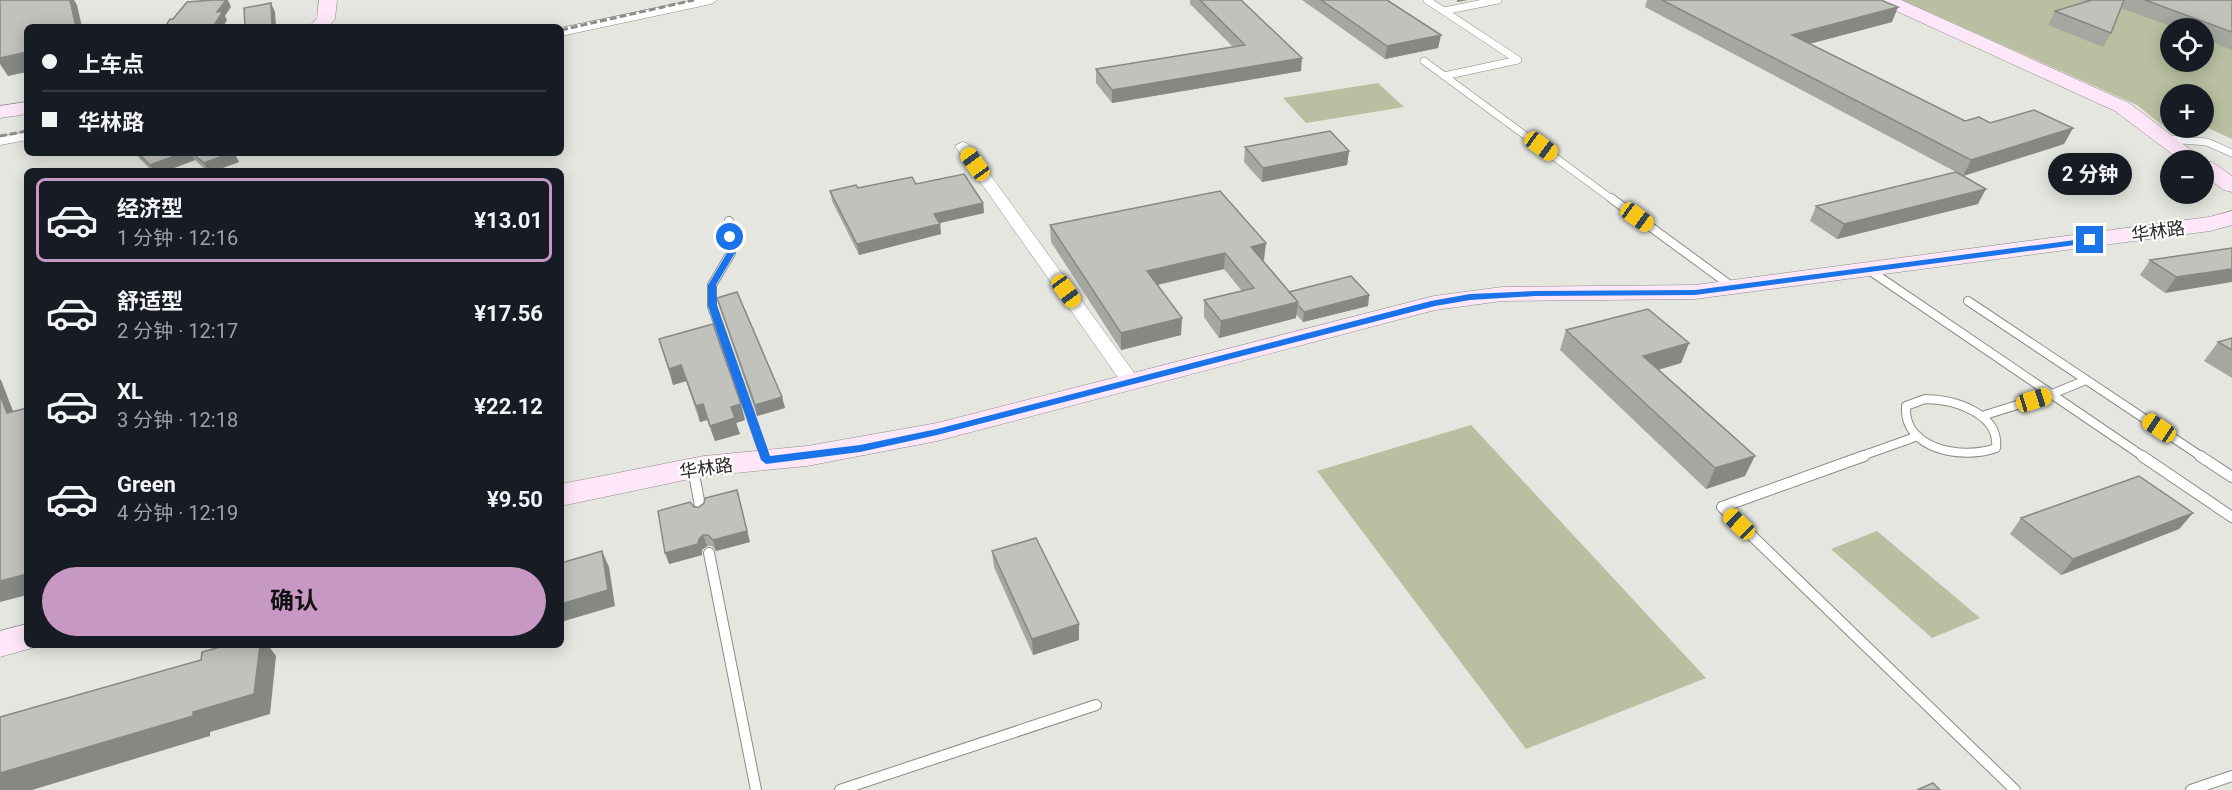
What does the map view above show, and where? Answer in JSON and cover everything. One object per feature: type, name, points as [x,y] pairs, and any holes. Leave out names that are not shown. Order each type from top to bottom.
[{"type":"street","points":[[321,24],[327,19],[328,0]]},
{"type":"street","points":[[564,31],[711,0]]},
{"type":"street","points":[[1887,0],[2122,107],[2178,150]]},
{"type":"street","points":[[0,112],[24,108]]},
{"type":"street","points":[[0,141],[24,137]]},
{"type":"street","points":[[962,146],[1131,382]]},
{"type":"street","points":[[2214,173],[2232,185]]},
{"type":"street","name":"华林路","points":[[564,494],[693,469],[860,448],[937,432],[1434,303],[1470,297],[1541,293],[1664,294],[1734,288],[2210,224],[2232,218]]},
{"type":"street","points":[[0,644],[24,638]]},
{"type":"lane","points":[[1427,0],[1518,60],[1444,76]]},
{"type":"lane","points":[[1444,11],[1498,0]]},
{"type":"lane","points":[[1424,61],[1734,288]]},
{"type":"lane","points":[[2162,139],[2207,142],[2232,153]]},
{"type":"lane","points":[[729,221],[731,253],[712,285],[712,306],[766,460]]},
{"type":"lane","points":[[1869,270],[2232,517]]},
{"type":"lane","points":[[1968,301],[2232,477]]},
{"type":"lane","points":[[1982,416],[2052,394],[2086,380]]},
{"type":"lane","points":[[1930,398],[1965,407],[1982,416],[1993,427],[1998,438],[1996,447],[1986,454],[1971,456],[1953,453],[1934,446],[1918,436],[1907,425],[1903,414],[1906,406],[1915,400],[1930,398]]},
{"type":"lane","points":[[1918,436],[1722,507],[2015,790]]},
{"type":"lane","points":[[693,469],[701,511]]},
{"type":"lane","points":[[710,553],[756,790]]},
{"type":"lane","points":[[840,790],[1096,705]]},
{"type":"lane","points":[[2191,790],[2232,776]]},
{"type":"green space","points":[[1902,0],[2232,0],[2232,139],[2214,131],[2214,84],[2160,84],[2160,124],[2137,105]]},
{"type":"green space","points":[[1378,83],[1404,107],[1306,123],[1283,98]]},
{"type":"green space","points":[[1471,425],[1706,678],[1526,749],[1317,471]]},
{"type":"green space","points":[[1877,531],[1980,618],[1932,638],[1831,549]]},
{"type":"building","points":[[0,0],[70,0],[75,24],[24,24],[24,53],[0,58]]},
{"type":"building","points":[[226,0],[217,12],[223,11],[215,24],[167,24],[187,2]]},
{"type":"building","points":[[1200,0],[1241,0],[1302,58],[1112,90],[1096,69],[1245,45]]},
{"type":"building","points":[[1321,0],[1387,0],[1441,35],[1387,46]]},
{"type":"building","points":[[1662,0],[1881,0],[1898,7],[1792,35],[1965,121],[1979,117],[1990,123],[2034,110],[2073,128],[1971,160]]},
{"type":"building","points":[[2092,0],[2124,0],[2111,33],[2055,11]]},
{"type":"building","points":[[2145,0],[2232,0],[2232,32],[2214,25],[2214,18],[2194,18]]},
{"type":"building","points":[[271,3],[272,24],[245,24],[244,8]]},
{"type":"building","points":[[1330,131],[1349,151],[1263,168],[1245,147]]},
{"type":"building","points":[[141,156],[175,156],[150,165]]},
{"type":"building","points":[[196,156],[223,156],[204,163]]},
{"type":"building","points":[[1956,172],[1986,189],[1844,224],[1816,206]]},
{"type":"building","points":[[964,174],[983,203],[934,214],[940,224],[857,244],[830,191],[912,177],[916,184]]},
{"type":"building","points":[[1220,191],[1266,243],[1251,247],[1298,302],[1221,321],[1204,300],[1254,288],[1225,253],[1147,271],[1182,318],[1121,333],[1050,225]]},
{"type":"building","points":[[2232,248],[2232,269],[2176,277],[2150,260]]},
{"type":"building","points":[[1351,276],[1369,295],[1304,312],[1289,292]]},
{"type":"building","points":[[737,292],[782,397],[755,405],[717,298]]},
{"type":"building","points":[[1648,309],[1689,343],[1643,356],[1755,456],[1715,468],[1566,330]]},
{"type":"building","points":[[713,324],[741,404],[731,407],[735,418],[710,426],[703,404],[696,406],[681,365],[669,369],[659,339]]},
{"type":"building","points":[[2232,338],[2232,350],[2218,342]]},
{"type":"building","points":[[0,395],[7,413],[24,409],[24,575],[0,581]]},
{"type":"building","points":[[2139,476],[2193,513],[2073,559],[2021,518]]},
{"type":"building","points":[[737,490],[747,531],[713,540],[708,535],[703,535],[698,544],[665,553],[658,511],[690,502],[694,507],[699,507],[704,503],[705,498]]},
{"type":"building","points":[[1036,538],[1079,624],[1032,639],[992,551]]},
{"type":"building","points":[[602,551],[608,590],[564,603],[564,562]]},
{"type":"building","points":[[216,648],[260,648],[254,694],[193,712],[193,716],[0,773],[0,717],[201,660],[202,652]]},
{"type":"building","points":[[1933,783],[1940,790],[1917,790]]},
{"type":"railway","points":[[564,29],[694,0]]},
{"type":"railway","points":[[0,136],[24,132]]},
{"type":"route","points":[[730,237],[731,253],[712,285],[712,306],[766,460],[860,448],[937,432],[1434,303],[1470,297],[1535,293],[1664,294],[1695,292],[2090,240]]}]
